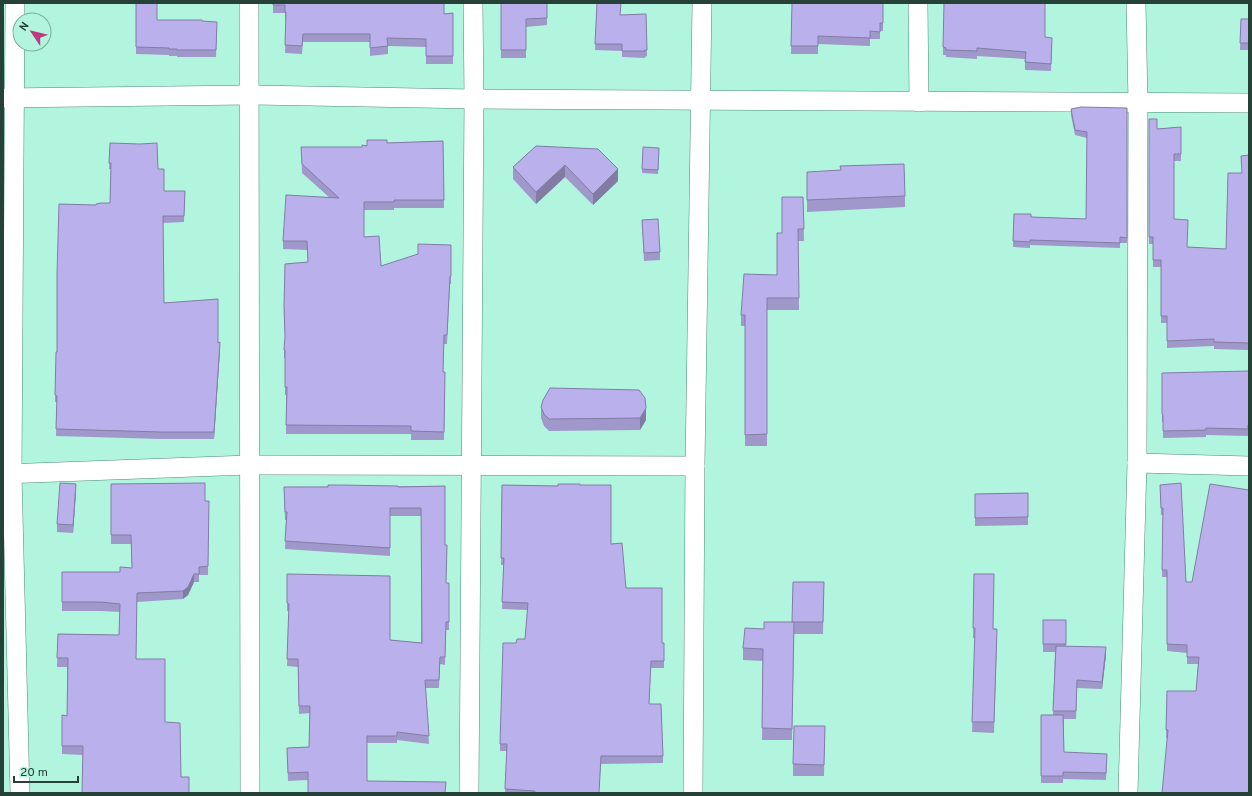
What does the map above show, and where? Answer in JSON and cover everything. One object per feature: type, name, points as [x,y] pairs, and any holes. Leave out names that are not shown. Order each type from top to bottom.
[{"type":"street","points":[[15,3],[9,98],[8,474],[20,793]]},
{"type":"street","points":[[249,3],[250,793]]},
{"type":"street","points":[[469,793],[474,99],[473,3]]},
{"type":"street","points":[[693,793],[695,466],[702,3]]},
{"type":"street","points":[[918,3],[919,102]]},
{"type":"street","points":[[1128,793],[1137,463],[1138,103],[1136,3]]},
{"type":"street","points":[[9,98],[250,95],[701,101],[1249,103]]},
{"type":"street","points":[[1137,463],[1249,466]]},
{"type":"street","points":[[8,474],[249,465],[695,466]]},
{"type":"building","points":[[136,3],[157,3],[157,20],[202,20],[217,22],[216,50],[177,50],[169,48],[136,47]]},
{"type":"building","points":[[273,3],[444,3],[444,14],[453,13],[453,56],[426,56],[426,39],[387,38],[388,46],[370,48],[370,34],[303,34],[302,46],[285,45],[285,5],[273,5]]},
{"type":"building","points":[[501,3],[547,3],[547,18],[526,19],[526,50],[501,50]]},
{"type":"building","points":[[597,3],[621,3],[620,15],[646,14],[647,50],[622,51],[622,44],[595,44]]},
{"type":"building","points":[[792,3],[883,3],[883,23],[880,23],[880,32],[870,31],[870,38],[818,36],[818,46],[791,46]]},
{"type":"building","points":[[944,3],[1045,3],[1045,37],[1052,38],[1051,64],[1025,62],[1026,52],[977,48],[977,51],[946,50],[946,48],[943,47]]},
{"type":"building","points":[[1241,19],[1249,19],[1249,43],[1240,43]]},
{"type":"building","points":[[1081,107],[1127,108],[1127,238],[1120,237],[1120,243],[1030,240],[1030,242],[1013,241],[1014,214],[1031,214],[1031,217],[1086,219],[1087,132],[1075,130],[1071,109]]},
{"type":"building","points":[[1149,119],[1157,119],[1157,129],[1181,127],[1181,154],[1174,154],[1174,219],[1188,220],[1187,247],[1226,249],[1228,173],[1242,173],[1241,156],[1249,155],[1249,343],[1214,342],[1214,339],[1167,341],[1167,316],[1161,316],[1161,260],[1153,260],[1153,237],[1149,237]]},
{"type":"building","points":[[367,140],[387,140],[387,143],[443,141],[444,200],[394,200],[394,202],[364,202],[364,237],[379,236],[381,266],[418,254],[418,244],[451,245],[451,276],[447,335],[444,335],[444,432],[411,431],[411,426],[286,425],[287,387],[285,387],[284,350],[285,264],[308,262],[307,241],[283,241],[286,195],[339,198],[302,164],[301,147],[362,147],[362,145],[367,146]]},
{"type":"building","points":[[110,143],[157,143],[158,169],[164,169],[164,191],[185,191],[184,216],[163,216],[164,303],[218,299],[218,343],[220,342],[214,432],[56,429],[57,396],[55,395],[59,204],[96,205],[101,203],[110,203]]},
{"type":"building","points":[[536,146],[598,149],[618,169],[593,194],[565,165],[536,192],[513,167]]},
{"type":"building","points":[[643,147],[659,148],[658,170],[642,169]]},
{"type":"building","points":[[904,164],[905,196],[807,200],[807,172],[841,170],[840,166]]},
{"type":"building","points":[[782,197],[803,197],[804,229],[798,229],[799,298],[767,298],[767,434],[745,435],[745,315],[741,315],[744,274],[777,275],[777,233],[782,233]]},
{"type":"building","points":[[658,219],[660,252],[644,253],[642,220]]},
{"type":"building","points":[[1249,371],[1248,429],[1206,428],[1206,430],[1163,431],[1162,373]]},
{"type":"building","points":[[550,388],[639,390],[645,398],[646,408],[640,418],[549,419],[544,414],[541,407]]},
{"type":"building","points":[[60,483],[76,484],[73,525],[57,524]]},
{"type":"building","points":[[205,483],[205,501],[209,501],[208,566],[199,567],[199,574],[194,574],[188,587],[183,591],[137,593],[136,659],[165,659],[165,722],[180,723],[181,777],[189,777],[189,793],[82,793],[83,746],[62,746],[62,715],[67,716],[68,658],[57,658],[58,634],[119,635],[120,604],[101,602],[62,602],[62,572],[120,572],[120,567],[132,568],[131,535],[111,535],[111,484]]},
{"type":"building","points":[[1181,483],[1186,582],[1192,582],[1210,484],[1249,490],[1249,793],[1162,793],[1168,730],[1166,730],[1167,691],[1196,691],[1199,657],[1187,657],[1187,645],[1167,644],[1167,570],[1162,570],[1163,508],[1161,508],[1160,485]]},
{"type":"building","points":[[558,484],[611,485],[611,544],[622,543],[626,588],[662,588],[662,643],[664,643],[664,661],[651,661],[649,704],[661,704],[663,756],[601,756],[599,793],[535,793],[535,791],[505,789],[507,744],[500,744],[503,643],[516,643],[517,639],[525,639],[528,603],[502,602],[504,558],[501,558],[502,485],[558,486]]},
{"type":"building","points":[[328,485],[398,487],[445,486],[445,545],[447,545],[446,583],[449,583],[449,622],[446,622],[445,657],[440,657],[439,680],[425,680],[429,736],[397,732],[397,736],[367,736],[367,781],[446,782],[445,793],[308,793],[308,772],[288,773],[287,748],[309,747],[310,706],[299,706],[298,659],[287,659],[289,604],[287,603],[287,574],[390,576],[390,640],[422,643],[421,508],[390,508],[390,548],[285,541],[287,512],[285,512],[284,487],[328,487]]},
{"type":"building","points":[[1028,493],[1028,517],[975,518],[975,494]]},
{"type":"building","points":[[974,574],[994,574],[993,629],[997,629],[994,722],[972,722],[975,628],[973,628]]},
{"type":"building","points":[[793,582],[824,582],[823,622],[792,622]]},
{"type":"building","points":[[1043,620],[1066,620],[1066,644],[1043,644]]},
{"type":"building","points":[[764,622],[794,622],[792,729],[762,728],[763,649],[743,648],[745,628],[764,629]]},
{"type":"building","points":[[1056,646],[1106,647],[1102,682],[1077,680],[1076,711],[1053,711]]},
{"type":"building","points":[[1041,715],[1063,715],[1064,752],[1107,754],[1106,773],[1063,772],[1063,776],[1041,776]]},
{"type":"building","points":[[794,726],[825,726],[824,765],[793,764]]}]
